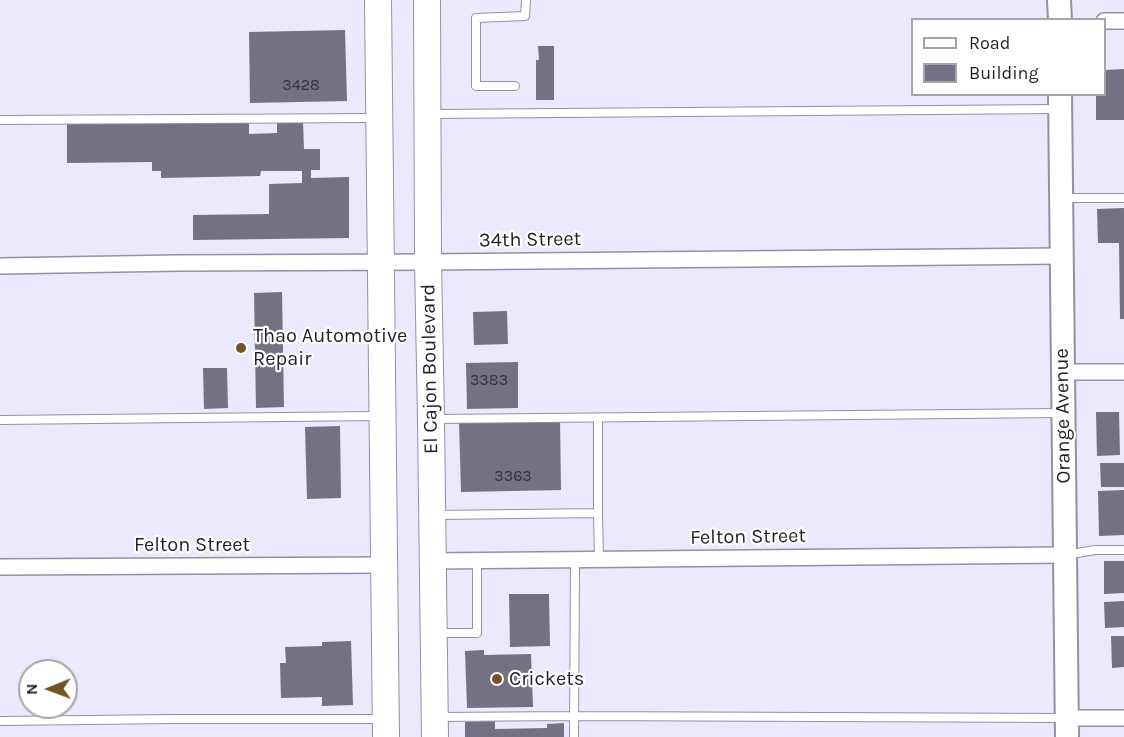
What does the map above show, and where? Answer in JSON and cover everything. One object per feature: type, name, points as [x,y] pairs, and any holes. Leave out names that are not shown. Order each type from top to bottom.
[{"type":"main road","points":[[378,0],[386,728]]},
{"type":"main road","name":"El Cajon Boulevard","points":[[427,0],[428,262],[435,727]]},
{"type":"street","points":[[1059,0],[1060,18]]},
{"type":"street","points":[[1106,21],[1124,21]]},
{"type":"street","name":"Orange Avenue","points":[[1060,102],[1066,728]]},
{"type":"street","name":"34th Street","points":[[0,266],[1061,256]]},
{"type":"street","points":[[1063,372],[1124,372]]},
{"type":"street","name":"Felton Street","points":[[432,561],[1065,555]]},
{"type":"street","name":"Felton Street","points":[[0,567],[384,565]]},
{"type":"street","points":[[1066,728],[1124,718]]},
{"type":"lane","points":[[516,86],[476,86],[476,18],[525,16],[526,0]]},
{"type":"lane","points":[[427,114],[1060,102]]},
{"type":"lane","points":[[0,120],[379,118]]},
{"type":"lane","points":[[1061,198],[1124,198]]},
{"type":"lane","points":[[431,419],[1063,413]]},
{"type":"lane","points":[[0,420],[382,416]]},
{"type":"lane","points":[[598,418],[599,560]]},
{"type":"lane","points":[[432,515],[598,513]]},
{"type":"lane","points":[[1065,555],[1095,550],[1124,550]]},
{"type":"lane","points":[[574,737],[575,560]]},
{"type":"lane","points":[[433,633],[477,633],[477,561]]},
{"type":"lane","points":[[435,727],[574,716],[1066,728]]},
{"type":"lane","points":[[0,721],[174,718],[386,728]]},
{"type":"building","points":[[345,30],[347,101],[250,103],[249,32]]},
{"type":"building","points":[[538,46],[554,46],[554,100],[536,100]]},
{"type":"building","points":[[1124,69],[1124,120],[1096,120],[1096,96],[1106,96],[1106,70]]},
{"type":"building","points":[[303,121],[304,149],[320,149],[320,170],[311,170],[311,178],[349,177],[349,238],[193,240],[193,215],[269,214],[269,184],[302,183],[302,171],[261,171],[260,176],[161,178],[161,171],[152,171],[152,162],[67,163],[67,124],[249,122],[249,134],[277,133],[277,122]]},
{"type":"building","points":[[1124,208],[1124,319],[1120,319],[1119,243],[1098,243],[1097,209]]},
{"type":"building","points":[[282,292],[284,407],[256,408],[254,293]]},
{"type":"building","points":[[507,311],[508,344],[474,345],[473,312]]},
{"type":"building","points":[[518,362],[518,408],[467,409],[466,363]]},
{"type":"building","points":[[203,368],[227,368],[228,408],[204,409]]},
{"type":"building","points":[[1096,412],[1119,412],[1120,455],[1097,456]]},
{"type":"building","points":[[560,420],[561,490],[461,492],[459,421]]},
{"type":"building","points":[[340,426],[341,498],[307,499],[305,427]]},
{"type":"building","points":[[1100,463],[1124,463],[1124,487],[1101,487]]},
{"type":"building","points":[[1124,490],[1124,535],[1099,536],[1098,491]]},
{"type":"building","points":[[1104,561],[1124,561],[1124,593],[1104,594]]},
{"type":"building","points":[[509,594],[549,594],[550,646],[510,647]]},
{"type":"building","points":[[1124,601],[1124,627],[1105,628],[1104,602]]},
{"type":"building","points":[[1111,636],[1124,636],[1124,667],[1112,668]]},
{"type":"building","points":[[351,641],[353,705],[322,706],[322,697],[281,698],[280,663],[286,663],[285,647],[322,646],[322,642]]},
{"type":"building","points":[[484,650],[484,655],[531,654],[533,707],[467,708],[465,651]]},
{"type":"building","points":[[495,721],[495,729],[547,728],[547,724],[564,723],[564,737],[465,737],[465,722]]},
{"type":"place","name":"Thao Automotive Repair","points":[[241,348]]},
{"type":"place","name":"Crickets","points":[[497,679]]}]
